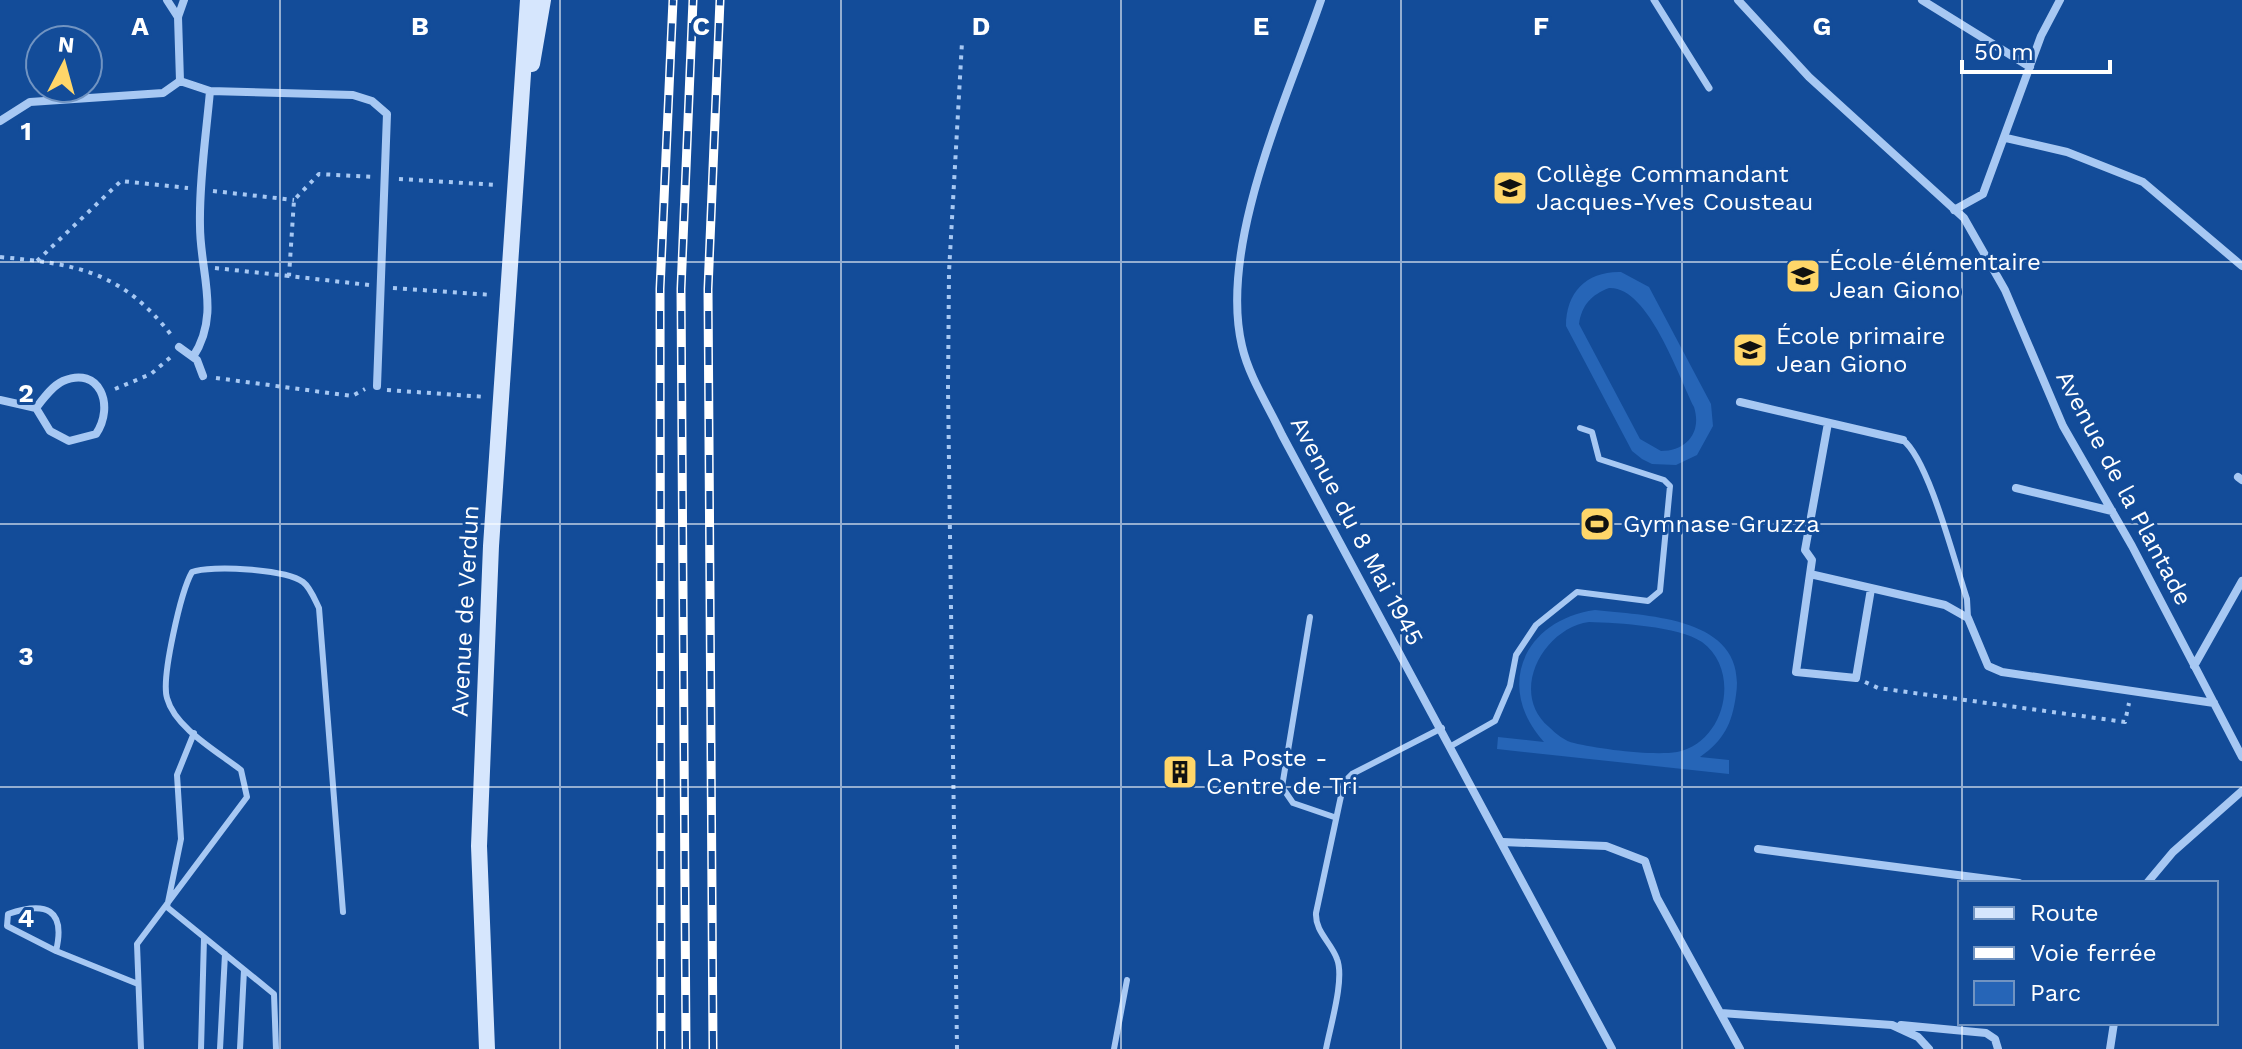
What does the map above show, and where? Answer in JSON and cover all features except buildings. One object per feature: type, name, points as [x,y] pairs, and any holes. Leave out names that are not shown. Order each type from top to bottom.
[{"type":"main road","points":[[513,181],[528,0]]},
{"type":"main road","points":[[513,181],[543,0]]},
{"type":"main road","name":"Avenue de Verdun","points":[[487,1049],[479,846],[513,181]]},
{"type":"street","points":[[167,0],[178,17]]},
{"type":"street","points":[[180,81],[178,17],[184,0]]},
{"type":"street","name":"Avenue du 8 Mai 1945","points":[[1321,0],[1244,230],[1237,301],[1242,347],[1282,435],[1442,728],[1610,1047]]},
{"type":"street","points":[[1654,0],[1709,88]]},
{"type":"street","name":"Avenue de la Plantade","points":[[1738,0],[1809,77],[1964,218],[2005,290],[2063,426],[2112,511],[2242,757]]},
{"type":"street","points":[[1922,0],[2030,67]]},
{"type":"street","points":[[1954,210],[1983,194],[2030,67],[2060,0]]},
{"type":"street","points":[[180,81],[210,91],[326,92],[372,101],[387,114],[378,384]]},
{"type":"street","points":[[0,121],[30,102],[163,93],[180,81]]},
{"type":"street","points":[[193,357],[204,340],[209,315],[206,267],[199,227],[210,91]]},
{"type":"street","points":[[2006,138],[2067,152],[2143,182],[2242,266]]},
{"type":"street","points":[[2233,257],[2242,250]]},
{"type":"street","points":[[179,347],[193,357],[203,376]]},
{"type":"street","points":[[0,400],[36,408],[59,439],[79,441],[96,434],[106,413],[103,392],[94,384],[70,380],[61,382],[36,408]]},
{"type":"street","points":[[1740,402],[1903,440]]},
{"type":"street","points":[[1828,423],[1805,550],[1812,560],[1796,672],[1856,678],[1871,589]]},
{"type":"street","points":[[2016,488],[2112,511]]},
{"type":"street","points":[[1810,574],[1945,605],[1968,618],[1988,666],[2002,672],[2214,703]]},
{"type":"street","points":[[2194,666],[2242,581]]},
{"type":"street","points":[[2149,881],[2173,852],[2242,791]]},
{"type":"street","points":[[1503,842],[1606,846],[1645,861],[1657,898],[1740,1049]]},
{"type":"street","points":[[1758,849],[2004,881]]},
{"type":"street","points":[[1721,1013],[1986,1033],[1995,1039],[1998,1049]]},
{"type":"street","points":[[1892,1025],[1918,1037],[1929,1049]]},
{"type":"street","points":[[2110,1049],[2114,1025]]},
{"type":"lane","points":[[1451,746],[1495,721],[1510,686],[1516,655],[1536,625],[1577,592],[1648,601],[1660,591],[1670,486],[1664,480],[1599,459],[1592,432],[1580,428]]},
{"type":"lane","points":[[1903,440],[1911,446],[1922,467],[1967,599],[1968,618]]},
{"type":"lane","points":[[141,1049],[137,944],[247,797],[241,770],[184,725],[167,697],[172,645],[184,586],[192,572],[207,566],[291,576],[305,582],[319,608],[343,912]]},
{"type":"lane","points":[[1310,617],[1282,787],[1293,803],[1334,817]]},
{"type":"lane","points":[[1326,1049],[1340,972],[1334,953],[1319,930],[1316,913],[1339,792],[1352,774],[1442,728]]},
{"type":"lane","points":[[167,907],[181,839],[177,775],[194,733]]},
{"type":"lane","points":[[167,907],[274,994],[276,1049]]},
{"type":"lane","points":[[56,951],[58,920],[55,912],[48,909],[8,914],[7,926],[56,951],[138,984]]},
{"type":"lane","points":[[201,1049],[204,938]]},
{"type":"lane","points":[[220,1049],[225,954]]},
{"type":"lane","points":[[240,1049],[244,970]]},
{"type":"lane","points":[[1114,1049],[1127,980]]},
{"type":"path","points":[[957,1049],[948,389],[952,218],[962,42]]},
{"type":"path","points":[[289,276],[294,200],[319,174],[513,181]]},
{"type":"path","points":[[37,261],[121,181],[294,200]]},
{"type":"path","points":[[0,257],[75,266],[109,278],[161,323],[179,347],[151,374],[103,392]]},
{"type":"path","points":[[206,267],[382,287],[507,296]]},
{"type":"path","points":[[203,376],[352,396],[378,384],[394,393],[500,398]]},
{"type":"path","points":[[1856,678],[1878,688],[2125,722],[2131,691]]},
{"type":"green space","points":[[1621,272],[1649,287],[1711,404],[1713,426],[1697,455],[1676,465],[1652,464],[1632,451],[1566,326],[1574,294],[1589,280]],"holes":[[[1609,288],[1623,291],[1649,316],[1694,407],[1694,432],[1678,448],[1661,451],[1640,439],[1579,324],[1582,311],[1597,294]]]},
{"type":"green space","points":[[1595,610],[1665,619],[1710,635],[1726,649],[1735,669],[1736,695],[1732,715],[1721,738],[1700,757],[1729,760],[1729,774],[1497,749],[1498,737],[1544,742],[1529,721],[1521,700],[1519,679],[1524,659],[1534,642],[1550,627],[1570,616]],"holes":[[[1589,622],[1648,626],[1678,632],[1702,642],[1722,670],[1724,687],[1717,721],[1707,735],[1693,746],[1677,752],[1640,752],[1571,742],[1549,727],[1537,713],[1532,697],[1532,680],[1537,664],[1558,636]]]},
{"type":"railway","points":[[661,1049],[660,289],[673,0]]},
{"type":"railway","points":[[686,1049],[681,289],[693,0]]},
{"type":"railway","points":[[713,1049],[708,289],[720,0]]},
{"type":"place","name":"Collège Commandant Jacques-Yves Cousteau","points":[[1510,188]]},
{"type":"place","name":"École élémentaire Jean Giono","points":[[1803,276]]},
{"type":"place","name":"École primaire Jean Giono","points":[[1750,350]]},
{"type":"place","name":"Gymnase Gruzza","points":[[1597,524]]},
{"type":"place","name":"La Poste - Centre de Tri","points":[[1180,772]]}]
